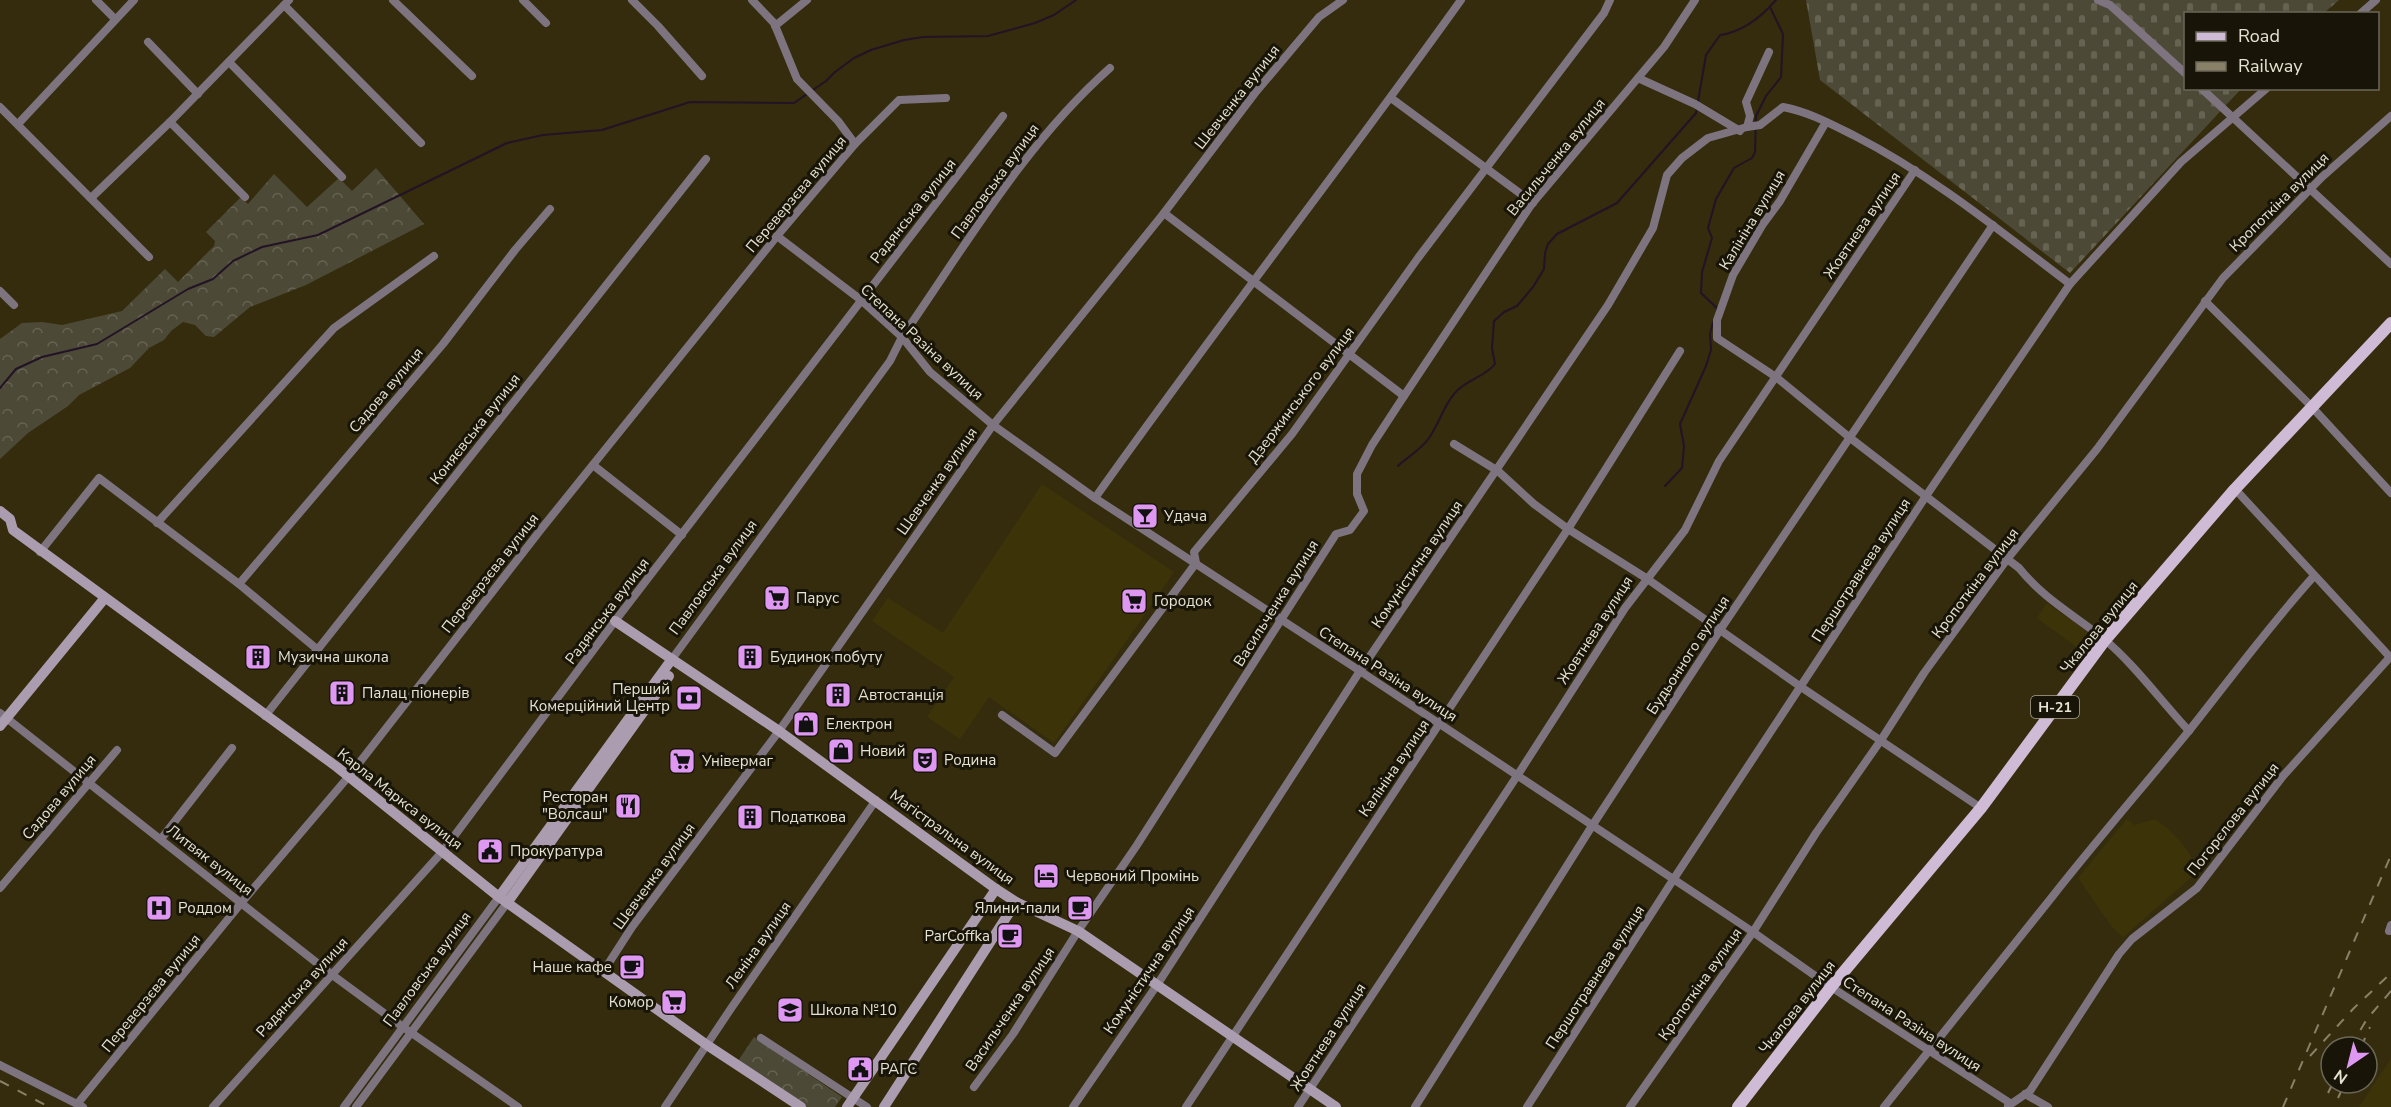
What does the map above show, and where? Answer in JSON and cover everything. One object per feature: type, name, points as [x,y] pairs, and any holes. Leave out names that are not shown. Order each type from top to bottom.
[{"type":"main road","name":"Чкалова вулиця","points":[[1738,1107],[1831,987],[1980,808],[2105,640],[2235,489],[2391,322]]},
{"type":"street","points":[[96,0],[115,19]]},
{"type":"street","points":[[18,124],[134,0]]},
{"type":"street","points":[[393,0],[472,76]]},
{"type":"street","points":[[523,0],[546,23]]},
{"type":"street","points":[[633,0],[702,76]]},
{"type":"street","points":[[752,0],[775,26],[796,79],[838,121],[855,144]]},
{"type":"street","points":[[775,26],[807,0]]},
{"type":"street","name":"Шевченка вулиця","points":[[603,972],[632,927],[779,731],[993,426],[1164,213],[1269,76],[1318,17],[1343,0]]},
{"type":"street","points":[[1095,498],[1461,0]]},
{"type":"street","name":"Дзержинського вулиця","points":[[1002,716],[1055,753],[1196,563],[1194,552],[1292,434],[1349,354],[1604,13],[1610,0]]},
{"type":"street","name":"Васильченка вулиця","points":[[975,1087],[1013,1034],[1078,931],[1137,845],[1336,534],[1350,530],[1364,511],[1357,494],[1357,474],[1372,445],[1404,396],[1533,202],[1664,47],[1695,0]]},
{"type":"street","points":[[2098,0],[2110,5],[2184,73]]},
{"type":"street","points":[[2362,12],[2376,0]]},
{"type":"street","points":[[91,198],[198,94],[287,2],[421,143]]},
{"type":"street","points":[[148,42],[198,94]]},
{"type":"street","points":[[1750,127],[1746,102],[1769,52]]},
{"type":"street","points":[[229,62],[342,177]]},
{"type":"street","name":"Павловська вулиця","points":[[356,1107],[890,361],[902,337],[1013,176],[1077,97],[1110,68]]},
{"type":"street","points":[[1638,78],[1695,105],[1750,127]]},
{"type":"street","points":[[2203,90],[2391,264]]},
{"type":"street","name":"Першотравнева вулиця","points":[[1527,1107],[1673,880],[1926,496],[2070,284],[2181,162],[2265,90]]},
{"type":"street","name":"Переверзєва вулиця","points":[[81,1105],[242,902],[349,776],[593,465],[777,236],[855,144],[899,100],[946,98]]},
{"type":"street","points":[[1391,98],[1533,202]]},
{"type":"street","points":[[0,107],[149,257]]},
{"type":"street","points":[[1750,127],[1783,107],[1804,111],[1915,170],[1950,193],[2070,284]]},
{"type":"street","name":"Радянська вулиця","points":[[213,1107],[442,852],[615,621],[1003,116]]},
{"type":"street","name":"Кропоткіна вулиця","points":[[1630,1107],[1753,932],[1816,833],[1924,674],[2008,558],[2097,449],[2205,301],[2223,278],[2309,189],[2391,116]]},
{"type":"street","points":[[170,122],[245,197]]},
{"type":"street","name":"Калініна вулиця","points":[[1776,377],[1717,338],[1717,320],[1733,275],[1826,122]]},
{"type":"street","name":"Комуністична вулиця","points":[[1073,1107],[1157,985],[1360,671],[1498,471],[1608,305],[1653,228],[1667,175],[1682,158],[1708,138],[1750,127]]},
{"type":"street","name":"Коняєвська вулиця","points":[[265,716],[706,159]]},
{"type":"street","name":"Жовтнева вулиця","points":[[1298,1107],[1517,776],[1618,618],[1646,578],[1685,530],[1719,461],[1915,170]]},
{"type":"street","name":"Садова вулиця","points":[[239,584],[443,344],[515,250],[550,209]]},
{"type":"street","points":[[1164,213],[1404,396]]},
{"type":"street","name":"Будьонного вулиця","points":[[1415,1107],[1592,826],[1720,630],[1993,225]]},
{"type":"street","name":"Степана Разіна вулиця","points":[[777,236],[861,300],[902,337],[930,372],[993,426],[1095,498],[1753,932],[2008,1105]]},
{"type":"street","points":[[157,523],[334,328],[434,256]]},
{"type":"street","points":[[0,291],[14,305]]},
{"type":"street","points":[[2205,301],[2311,406],[2390,490]]},
{"type":"street","name":"Калініна вулиця","points":[[1186,1107],[1568,529],[1680,351]]},
{"type":"street","points":[[1776,377],[1849,437],[2008,558],[2052,602],[2105,640],[2188,731]]},
{"type":"street","points":[[1454,444],[1498,471],[1568,529],[1646,578],[1801,687],[1980,808]]},
{"type":"street","points":[[593,465],[682,535]]},
{"type":"street","points":[[40,552],[99,478],[239,584],[318,650]]},
{"type":"street","points":[[2235,489],[2391,656]]},
{"type":"street","name":"Карла Маркса вулиця","points":[[0,511],[10,519],[13,530],[40,552],[349,776],[503,900],[707,1046],[801,1107]]},
{"type":"street","points":[[1884,1107],[2188,731],[2270,625],[2314,576]]},
{"type":"street","points":[[2,719],[104,599]]},
{"type":"street","name":"Магістральна вулиця","points":[[615,621],[779,731],[996,889],[1016,902],[1078,931],[1336,1107]]},
{"type":"street","name":"Погорєлова вулиця","points":[[2008,1105],[2030,1091],[2119,954],[2132,939],[2197,888],[2283,776],[2391,656]]},
{"type":"street","name":"Литвяк вулиця","points":[[2,719],[89,782],[332,974],[411,1033],[518,1107]]},
{"type":"street","points":[[161,839],[232,748]]},
{"type":"street","name":"Садова вулиця","points":[[0,888],[117,750]]},
{"type":"street","name":"Леніна вулиця","points":[[665,1107],[876,800]]},
{"type":"street","points":[[850,1102],[996,889]]},
{"type":"street","name":"Павловська вулиця","points":[[344,1107],[403,1027],[503,900]]},
{"type":"street","points":[[884,1107],[1016,902]]},
{"type":"street","points":[[761,1038],[850,1102],[867,1107]]},
{"type":"street","points":[[0,1065],[81,1105]]},
{"type":"street","points":[[2025,1094],[2048,1107]]},
{"type":"shaded area","points":[[1042,484],[1174,572],[1054,743],[989,697],[960,739],[927,717],[954,677],[872,621],[888,598],[943,633]]},
{"type":"shaded area","points":[[2047,603],[2089,633],[2078,648],[2037,618]]},
{"type":"shaded area","points":[[2127,819],[2135,825],[2155,819],[2182,843],[2200,870],[2123,937],[2112,927],[2078,878]]},
{"type":"shaded area","points":[[2391,1058],[2391,1107],[2359,1107],[2367,1095],[2379,1095],[2379,1076]]},
{"type":"green space","points":[[1806,0],[2339,0],[2325,12],[2184,12],[2184,90],[2240,90],[2070,273],[1820,80]]},
{"type":"green space","points":[[376,168],[424,224],[306,285],[250,307],[214,337],[206,336],[195,325],[183,322],[164,340],[149,348],[130,368],[79,395],[68,406],[28,433],[0,459],[0,339],[22,323],[42,322],[62,325],[122,311],[165,269],[178,282],[214,246],[215,241],[206,232],[241,197],[248,204],[274,174],[307,207],[339,178],[352,191]]},
{"type":"green space","points":[[754,1037],[842,1097],[835,1107],[806,1107],[738,1061]]},
{"type":"waterway","points":[[0,388],[16,369],[42,357],[97,344],[188,289],[213,279],[233,261],[262,247],[318,235],[507,143],[543,135],[602,130],[690,102],[794,103],[854,58],[871,50],[923,37],[988,36],[1035,23],[1054,15],[1076,0]]},
{"type":"waterway","points":[[1398,466],[1425,443],[1454,394],[1495,364],[1492,348],[1494,321],[1504,312],[1517,306],[1533,287],[1544,269],[1548,244],[1557,234],[1617,203],[1696,113],[1706,55],[1720,35],[1736,31],[1751,22],[1776,0]]},
{"type":"waterway","points":[[1717,311],[1717,308],[1701,293],[1702,272],[1712,238],[1708,228],[1716,199],[1734,168],[1752,158],[1755,152],[1756,116],[1766,96],[1781,77],[1783,34],[1770,7]]},
{"type":"waterway","points":[[1665,486],[1682,468],[1684,446],[1680,424],[1706,366],[1711,350],[1710,334],[1713,322]]},
{"type":"railway","points":[[2283,1107],[2391,855]]},
{"type":"railway","points":[[2310,1056],[2354,1008],[2391,973]]},
{"type":"railway","points":[[2357,1035],[2367,1019],[2391,991]]},
{"type":"railway","points":[[2366,1035],[2370,1027]]},
{"type":"railway","points":[[0,1081],[49,1107]]},
{"type":"place","name":"Удача","points":[[1145,516]]},
{"type":"place","name":"Парус","points":[[777,598]]},
{"type":"place","name":"Городок","points":[[1134,601]]},
{"type":"place","name":"Музична школа","points":[[258,657]]},
{"type":"place","name":"Будинок побуту","points":[[750,657]]},
{"type":"place","name":"Палац піонерів","points":[[342,693]]},
{"type":"place","name":"Автостанція","points":[[838,695]]},
{"type":"place","name":"Перший Комерційний Центр","points":[[689,698]]},
{"type":"place","name":"Електрон","points":[[806,724]]},
{"type":"place","name":"Новий","points":[[841,751]]},
{"type":"place","name":"Родина","points":[[925,760]]},
{"type":"place","name":"Універмаг","points":[[682,761]]},
{"type":"place","name":"Ресторан \"Волсаш\"","points":[[628,806]]},
{"type":"place","name":"Податкова","points":[[750,817]]},
{"type":"place","name":"Прокуратура","points":[[490,851]]},
{"type":"place","name":"Червоний Промінь","points":[[1046,876]]},
{"type":"place","name":"Роддом","points":[[159,908]]},
{"type":"place","name":"Ялини-пали","points":[[1080,908]]},
{"type":"place","name":"ParCoffka","points":[[1010,936]]},
{"type":"place","name":"Наше кафе","points":[[632,967]]},
{"type":"place","name":"Комор","points":[[674,1002]]},
{"type":"place","name":"Школа №10","points":[[790,1010]]},
{"type":"place","name":"РАГС","points":[[860,1069]]}]
